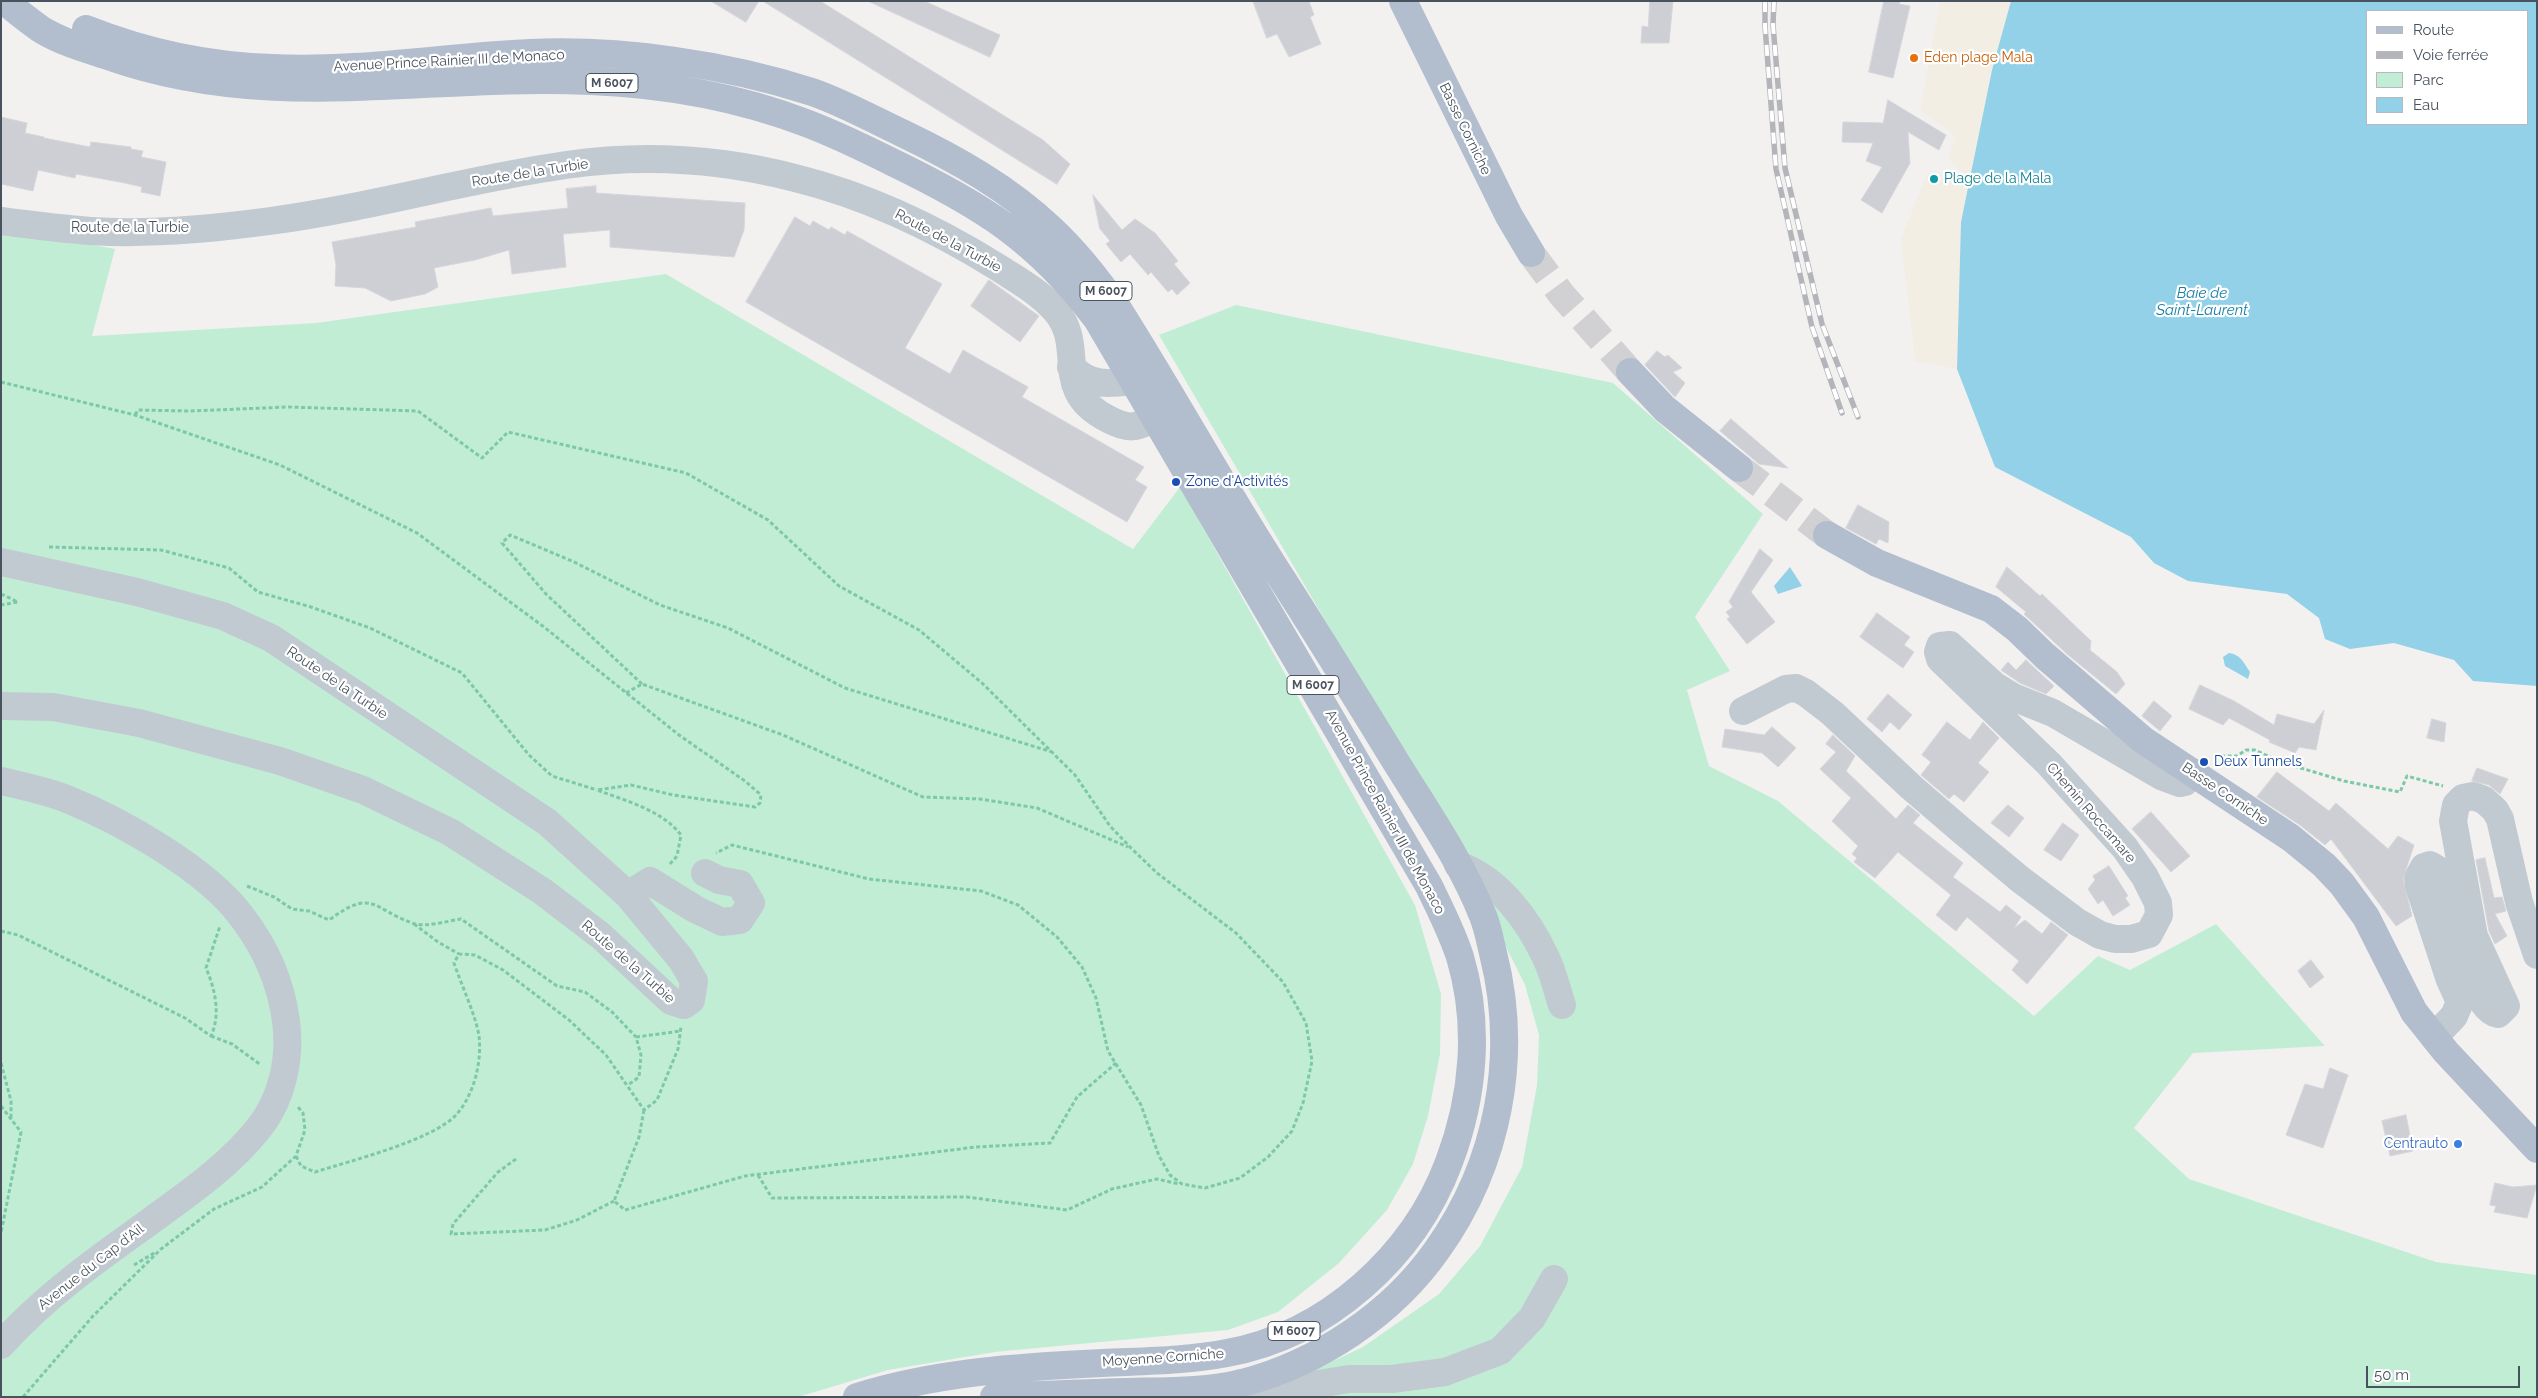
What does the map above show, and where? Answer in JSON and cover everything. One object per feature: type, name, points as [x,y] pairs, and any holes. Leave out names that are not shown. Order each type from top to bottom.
[{"type":"main road","name":"Avenue Prince Rainier III de Monaco","points":[[4,1],[43,30],[134,66],[175,77],[238,86],[331,89],[498,80],[592,81],[695,92],[757,107],[805,122],[920,175],[982,209],[1038,250],[1073,286],[1097,318],[1190,427],[1458,865],[1484,919],[1500,980],[1505,1029],[1504,1068],[1498,1112],[1487,1153],[1472,1190],[1448,1234],[1423,1269],[1393,1301],[1364,1325],[1324,1350],[1290,1366],[1241,1383]]},
{"type":"main road","name":"Avenue Prince Rainier III de Monaco","points":[[17,1],[107,36],[173,55],[245,67],[305,69],[531,53],[652,58],[700,66],[759,78],[815,93],[930,146],[975,172],[1022,204],[1050,228],[1096,277],[1143,372],[1156,407],[1402,837],[1429,886],[1460,956]]},
{"type":"main road","name":"Basse Corniche","points":[[1403,1],[1496,191],[1531,253]]},
{"type":"main road","points":[[1630,372],[1665,409],[1739,468]]},
{"type":"main road","name":"Basse Corniche","points":[[1827,535],[1877,563],[1990,609],[2017,629],[2045,656],[2143,740],[2201,767],[2324,865],[2355,900],[2377,936],[2414,1012],[2434,1037],[2537,1149]]},
{"type":"main road","name":"Moyenne Corniche","points":[[857,1397],[928,1378],[977,1371],[1189,1358],[1229,1353],[1267,1343],[1305,1327],[1340,1304],[1370,1280],[1420,1218],[1444,1177],[1456,1143],[1466,1103],[1471,1067],[1473,1026],[1460,956]]},
{"type":"main road","name":"M 6007","points":[[994,1397],[1162,1391],[1241,1383]]},
{"type":"street","name":"Route de la Turbie","points":[[1,222],[93,231],[213,228],[273,221],[567,165],[631,160],[690,160],[750,166],[838,189],[914,219],[975,253],[1043,297],[1059,314],[1069,338],[1071,367],[1078,394],[1085,404],[1097,413],[1127,427],[1138,427],[1156,407]]},
{"type":"street","points":[[1071,367],[1080,376],[1101,384],[1143,372]]},
{"type":"street","points":[[1156,407],[1190,427]]},
{"type":"street","name":"Route de la Turbie","points":[[1,562],[136,592],[223,616],[271,638],[547,822],[639,888],[689,970],[694,988],[688,1003],[680,1006],[671,1001],[601,936],[517,874],[450,832],[363,790],[280,761],[139,723],[53,707],[1,706]]},
{"type":"street","name":"Chemin Roccamare","points":[[1743,711],[1786,689],[1796,688],[1806,693],[1832,714],[1911,787],[2021,880],[2077,922],[2100,935],[2115,939],[2131,939],[2149,934],[2159,915],[2158,903],[2145,878],[2125,848],[2049,764],[1940,659],[1934,641],[1957,649],[1984,678],[2013,697],[2053,713],[2161,776],[2180,783],[2201,767]]},
{"type":"street","points":[[1,780],[50,793],[102,815],[161,850],[224,896]]},
{"type":"street","points":[[2434,1037],[2454,1016],[2460,1002],[2448,973],[2419,886],[2418,878],[2424,867],[2430,866],[2440,872],[2461,951],[2482,1002],[2493,1013],[2498,1014],[2506,1006],[2474,936],[2467,903],[2453,820],[2456,805],[2463,798],[2473,796],[2484,800],[2495,810],[2500,819],[2519,902],[2537,955]]},
{"type":"street","points":[[1458,865],[1472,870],[1490,881],[1526,924],[1547,958],[1562,1005]]},
{"type":"street","points":[[639,888],[695,909],[722,922],[740,920],[751,903],[740,884],[719,880],[705,873]]},
{"type":"street","name":"Avenue du Cap d'Ail","points":[[1,1345],[22,1322],[87,1266],[186,1195],[226,1162],[258,1130],[272,1109],[286,1061],[288,1032],[284,1004],[275,974],[242,917],[224,896]]},
{"type":"street","points":[[1241,1383],[1267,1388],[1300,1387],[1349,1379],[1392,1378],[1445,1372],[1500,1351],[1532,1318],[1554,1279]]},
{"type":"path","points":[[1,382],[135,415],[280,465],[417,532],[544,627],[679,735],[745,780],[761,795],[760,803],[755,807],[674,795],[631,785],[597,790]]},
{"type":"path","points":[[135,415],[138,410],[190,411],[288,407],[418,411],[482,458],[508,432],[686,474],[768,520],[839,586],[919,630],[982,683],[1075,775],[1110,826],[1131,848],[1157,873],[1236,932],[1284,982],[1306,1023],[1312,1061],[1303,1103],[1292,1130],[1268,1156],[1240,1178],[1205,1188],[1157,1179],[1112,1189],[1067,1210],[967,1197],[772,1198],[758,1175]]},
{"type":"path","points":[[1052,753],[845,688],[728,628],[660,605],[563,558],[510,535],[502,543],[546,594],[642,684],[783,735],[923,798],[980,798],[1037,808],[1131,848]]},
{"type":"path","points":[[47,547],[161,550],[229,568],[258,592],[311,607],[370,628],[462,673],[529,755],[552,776],[643,807],[672,824],[681,835],[677,856],[639,888]]},
{"type":"path","points":[[1,594],[18,602],[1,605]]},
{"type":"path","points":[[626,693],[642,684]]},
{"type":"path","points":[[2201,767],[2219,756],[2236,756],[2246,750],[2255,750],[2281,762],[2344,780],[2400,792],[2407,776],[2438,783],[2463,798]]},
{"type":"path","points":[[705,873],[704,864],[712,855],[732,845],[869,879],[981,891],[1018,905],[1057,937],[1082,967],[1096,998],[1108,1050],[1141,1106],[1160,1156],[1170,1175],[1182,1184]]},
{"type":"path","points":[[1,931],[18,935],[176,1014],[211,1036],[217,1023],[214,986],[206,968],[220,925],[224,896],[238,885],[251,886],[274,897],[292,910],[309,911],[329,920],[349,905],[372,902],[413,924],[459,954],[475,955],[504,970],[569,1020],[606,1055],[644,1110]]},
{"type":"path","points":[[413,924],[461,919],[557,986],[585,992],[612,1012],[636,1037],[640,1055],[639,1077],[628,1085]]},
{"type":"path","points":[[23,1397],[93,1316],[161,1249],[214,1209],[262,1187],[296,1156],[301,1166],[315,1172],[431,1133],[456,1115],[468,1096],[479,1066],[479,1035],[454,964],[459,954]]},
{"type":"path","points":[[516,1159],[498,1172],[453,1224],[451,1234],[545,1230],[577,1220],[614,1201],[639,1137],[644,1110],[656,1100],[678,1049],[681,1031],[636,1037]]},
{"type":"path","points":[[1,1063],[11,1101],[11,1119]]},
{"type":"path","points":[[614,1201],[625,1210],[745,1176],[976,1148],[1050,1143],[1077,1098],[1116,1063]]},
{"type":"path","points":[[1,1106],[21,1132],[1,1233]]},
{"type":"green space","points":[[1,227],[115,249],[92,336],[316,323],[666,274],[1133,549],[1180,487],[1415,905],[1441,994],[1440,1054],[1428,1116],[1413,1164],[1387,1210],[1339,1263],[1278,1312],[1228,1330],[995,1352],[888,1370],[798,1397],[1,1397]]},
{"type":"green space","points":[[1236,305],[1613,383],[1763,514],[1695,617],[1730,671],[1687,690],[1709,766],[1778,801],[2034,1016],[2098,956],[2130,970],[2216,924],[2325,1046],[2193,1053],[2134,1128],[2189,1179],[2436,1262],[2537,1275],[2537,1397],[1221,1397],[1267,1392],[1363,1347],[1439,1294],[1480,1246],[1522,1167],[1537,1085],[1539,1035],[1525,985],[1450,835],[1159,335]]},
{"type":"sand","name":"Plage de la Mala","points":[[1940,1],[2011,1],[1992,70],[1961,222],[1957,369],[1915,361],[1901,239],[1927,174],[1961,185],[1964,173],[1948,159],[1955,136],[1920,110]]},
{"type":"water","name":"Baie de Saint-Laurent","points":[[2011,1],[2537,1],[2537,686],[2473,681],[2454,660],[2394,643],[2350,649],[2325,639],[2319,618],[2287,594],[2188,581],[2154,563],[2131,537],[1995,467],[1957,369],[1961,222],[1992,70]]},
{"type":"water","points":[[1790,567],[1802,586],[1778,594],[1774,586]]},
{"type":"water","points":[[2229,653],[2236,655],[2244,662],[2250,672],[2248,679],[2225,666],[2223,657]]},
{"type":"building","points":[[711,1],[759,1],[746,22]]},
{"type":"building","points":[[763,1],[820,1],[1043,140],[1070,164],[1057,184]]},
{"type":"building","points":[[868,1],[924,1],[1000,35],[990,57]]},
{"type":"building","points":[[1253,1],[1309,1],[1314,15],[1310,17],[1321,44],[1289,57],[1277,34],[1267,38]]},
{"type":"building","points":[[1650,1],[1673,1],[1669,43],[1641,43],[1642,26],[1648,27]]},
{"type":"building","points":[[1884,1],[1900,1],[1899,4],[1910,6],[1893,78],[1869,72]]},
{"type":"building","points":[[1888,100],[1946,135],[1939,150],[1908,132],[1910,163],[1882,213],[1861,200],[1882,167],[1866,161],[1873,143],[1842,142],[1843,122],[1883,123]]},
{"type":"building","points":[[1,117],[27,123],[25,133],[90,147],[91,142],[131,147],[131,149],[143,151],[141,157],[166,162],[160,196],[141,192],[142,187],[125,183],[76,174],[75,178],[38,170],[33,191],[1,184]]},
{"type":"building","points":[[596,186],[596,193],[745,203],[744,230],[734,257],[610,247],[610,230],[563,234],[566,267],[512,274],[509,250],[475,260],[434,268],[438,287],[425,294],[391,301],[365,288],[335,286],[336,265],[332,242],[416,227],[415,222],[491,208],[493,216],[568,208],[566,189]]},
{"type":"building","points":[[1093,195],[1122,230],[1135,219],[1155,233],[1178,261],[1174,264],[1190,283],[1177,295],[1172,289],[1168,292],[1151,272],[1148,275],[1130,254],[1121,262],[1106,244],[1110,241],[1100,229]]},
{"type":"building","points":[[795,217],[810,226],[813,221],[829,230],[831,227],[845,235],[847,231],[942,284],[905,348],[950,374],[963,350],[1028,387],[1022,397],[1144,467],[1135,480],[1147,487],[1127,522],[746,302]]},
{"type":"building","points":[[989,280],[1039,316],[1020,342],[971,306]]},
{"type":"building","points":[[1657,351],[1665,357],[1668,355],[1682,368],[1673,372],[1685,383],[1675,397],[1645,365]]},
{"type":"building","points":[[1731,419],[1788,468],[1759,464],[1720,431]]},
{"type":"building","points":[[1858,505],[1889,522],[1888,543],[1879,539],[1876,544],[1846,528]]},
{"type":"building","points":[[1760,549],[1773,560],[1751,592],[1775,622],[1747,644],[1727,619],[1730,617],[1726,612],[1733,607],[1729,602]]},
{"type":"building","points":[[2007,567],[2040,596],[2042,594],[2091,641],[2090,650],[2117,672],[2125,684],[2116,694],[2067,654],[2024,614],[2026,612],[1996,587]]},
{"type":"building","points":[[1877,613],[1910,637],[1904,645],[1914,652],[1903,668],[1860,637]]},
{"type":"building","points":[[2026,660],[2054,686],[2046,694],[2020,683],[2001,670],[2008,662],[2016,670]]},
{"type":"building","points":[[2200,685],[2234,701],[2274,725],[2277,714],[2314,724],[2324,710],[2316,750],[2299,747],[2295,753],[2269,742],[2270,740],[2229,718],[2223,725],[2189,709]]},
{"type":"building","points":[[1888,694],[1912,715],[1899,730],[1890,722],[1882,732],[1867,719]]},
{"type":"building","points":[[2154,701],[2172,716],[2160,731],[2142,716]]},
{"type":"building","points":[[2432,719],[2446,723],[2444,742],[2427,738]]},
{"type":"building","points":[[1947,722],[1970,740],[1983,722],[1999,738],[1978,763],[1989,772],[1964,802],[1954,794],[1949,799],[1921,775],[1931,762],[1922,755]]},
{"type":"building","points":[[1772,727],[1796,748],[1778,767],[1762,753],[1722,747],[1725,729],[1764,735]]},
{"type":"building","points":[[1833,735],[1855,756],[1846,771],[1896,819],[1908,805],[1920,815],[1913,823],[1963,863],[1953,877],[2000,912],[2006,905],[2021,917],[2014,928],[2025,920],[2042,934],[2051,922],[2068,935],[2027,984],[2012,970],[2019,961],[1967,917],[1956,931],[1936,915],[1951,895],[1898,852],[1875,878],[1854,862],[1857,858],[1852,854],[1858,846],[1832,821],[1851,798],[1820,769],[1836,752],[1826,744]]},
{"type":"building","points":[[2477,768],[2508,779],[2500,794],[2489,785],[2472,781]]},
{"type":"building","points":[[2277,772],[2329,811],[2336,803],[2388,849],[2398,836],[2414,845],[2403,879],[2412,916],[2396,926],[2331,839],[2325,845],[2300,825],[2257,797]]},
{"type":"building","points":[[2008,805],[2024,818],[2009,837],[1991,823]]},
{"type":"building","points":[[2151,812],[2190,856],[2171,872],[2132,829]]},
{"type":"building","points":[[2063,823],[2079,835],[2061,861],[2044,850]]},
{"type":"building","points":[[2485,858],[2494,898],[2502,897],[2506,911],[2495,914],[2507,936],[2495,944],[2489,931],[2476,860]]},
{"type":"building","points":[[2109,866],[2128,896],[2125,898],[2130,905],[2113,916],[2103,900],[2098,904],[2088,889],[2095,880],[2093,876]]},
{"type":"building","points":[[2311,960],[2324,977],[2310,988],[2298,971]]},
{"type":"building","points":[[2330,1068],[2348,1075],[2323,1148],[2286,1135],[2305,1084],[2323,1089]]},
{"type":"building","points":[[2406,1115],[2413,1151],[2390,1156],[2382,1121]]},
{"type":"building","points":[[2495,1183],[2513,1187],[2537,1185],[2527,1218],[2494,1212],[2496,1206],[2490,1205]]},
{"type":"tunnel","points":[[1531,253],[1562,295],[1630,372]]},
{"type":"tunnel","points":[[1739,468],[1827,535]]},
{"type":"railway","points":[[1765,1],[1765,26],[1776,169],[1812,327],[1842,413]]},
{"type":"railway","points":[[1774,1],[1773,25],[1785,168],[1822,324],[1858,417]]},
{"type":"place","name":"Eden plage Mala","points":[[1914,58]]},
{"type":"place","name":"Plage de la Mala","points":[[1934,179]]},
{"type":"place","name":"Zone d'Activités","points":[[1176,482]]},
{"type":"place","name":"Deux Tunnels","points":[[2204,762]]},
{"type":"place","name":"Centrauto","points":[[2458,1144]]}]
